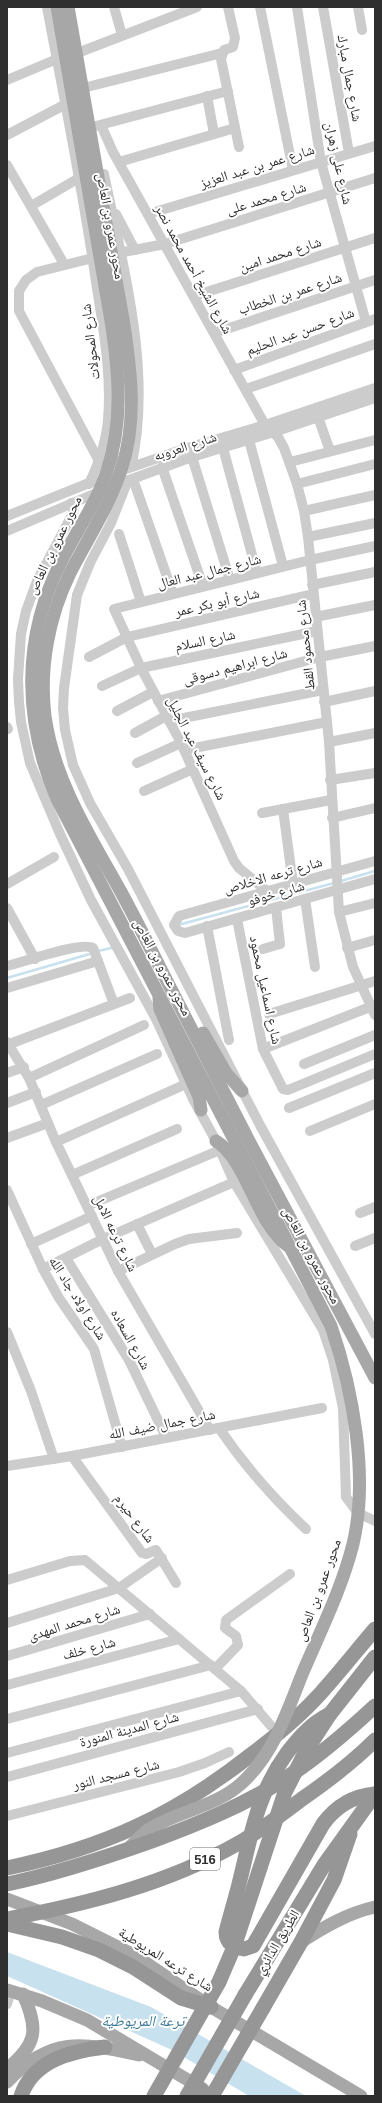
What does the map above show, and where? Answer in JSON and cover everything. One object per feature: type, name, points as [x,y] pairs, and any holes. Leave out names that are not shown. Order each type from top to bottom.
[{"type":"highway","points":[[7,1868],[81,1850],[152,1820],[218,1781],[278,1734],[320,1694],[375,1629]]},
{"type":"highway","points":[[154,2096],[219,1982],[234,1947],[285,1792],[306,1751],[330,1714],[375,1657]]},
{"type":"highway","name":"516","points":[[7,1884],[67,1869],[127,1850],[184,1829],[224,1811],[286,1779],[341,1737],[375,1706]]},
{"type":"highway","points":[[330,1714],[315,1722],[299,1738],[276,1768],[264,1790],[256,1814],[226,1932],[229,1942],[234,1947],[248,1949],[253,1946],[328,1818],[346,1803],[360,1796],[375,1794]]},
{"type":"highway","name":"516","points":[[7,1919],[48,1911],[121,1892],[178,1872],[236,1844],[275,1819],[333,1777],[375,1740]]},
{"type":"highway","name":"الطريق الدائري","points":[[197,2093],[245,1995],[324,1865],[353,1822],[375,1794]]},
{"type":"highway","points":[[212,2096],[302,1942],[338,1873],[353,1822]]},
{"type":"highway","points":[[7,1924],[62,1937],[99,1950],[133,1967],[180,1998],[212,2007]]},
{"type":"highway","points":[[21,2096],[24,2087],[34,2074],[56,2058],[76,2051],[105,2047]]},
{"type":"main road","name":"محور عمرو بن العاص","points":[[57,7],[112,327],[117,365],[119,407],[113,450],[104,481],[60,564],[39,615],[32,669],[33,714],[41,758],[58,799],[331,1326],[342,1359],[350,1396],[355,1437],[358,1492],[356,1528],[349,1557],[290,1704],[272,1743],[260,1764],[244,1781],[225,1796],[151,1828],[127,1850]]},
{"type":"main road","name":"محور عمرو بن العاص","points":[[68,7],[124,325],[131,373],[131,405],[126,452],[116,483],[101,517],[64,586],[52,620],[44,669],[45,714],[53,755],[69,796],[249,1141],[375,1378]]},
{"type":"main road","points":[[172,991],[183,1000],[192,1013],[226,1074],[242,1091]]},
{"type":"main road","points":[[160,994],[160,1009],[199,1098],[200,1110]]},
{"type":"main road","points":[[218,1146],[228,1152],[273,1230],[291,1248]]},
{"type":"main road","name":"شارع ترعه المريوطية","points":[[7,1899],[66,1922],[120,1948],[212,2007],[361,2096]]},
{"type":"main road","points":[[302,1942],[336,1922],[357,1912],[375,1907]]},
{"type":"main road","points":[[336,1922],[358,1917],[375,1917]]},
{"type":"main road","points":[[14,1992],[88,2020],[150,2057],[197,2093],[217,2096]]},
{"type":"main road","points":[[7,2069],[25,2052],[33,2034],[32,2015],[14,1992]]},
{"type":"main road","points":[[7,2082],[28,2064],[58,2047],[84,2044],[150,2057]]},
{"type":"street","name":"شارع المحولات","points":[[47,7],[66,104],[93,258],[109,381],[108,422],[99,461],[89,484]]},
{"type":"street","points":[[72,7],[87,87],[97,126],[98,146],[120,253],[139,368],[139,412],[132,462],[114,463],[99,461]]},
{"type":"street","points":[[114,7],[122,35]]},
{"type":"street","points":[[80,52],[196,7]]},
{"type":"street","points":[[87,87],[222,53],[233,47],[236,41],[228,7]]},
{"type":"street","points":[[260,7],[293,170]]},
{"type":"street","name":"شارع على زهران","points":[[297,7],[322,162],[356,286],[371,320]]},
{"type":"street","name":"شارع جمال مبارك","points":[[323,7],[349,154]]},
{"type":"street","points":[[358,7],[362,30]]},
{"type":"street","points":[[222,53],[238,147]]},
{"type":"street","points":[[7,80],[57,59]]},
{"type":"street","points":[[97,126],[228,91]]},
{"type":"street","points":[[207,96],[214,134]]},
{"type":"street","points":[[7,135],[66,104]]},
{"type":"street","name":"شارع الشيخ أحمد محمد نصر","points":[[97,126],[165,244],[265,425]]},
{"type":"street","points":[[118,162],[235,128]]},
{"type":"street","points":[[74,150],[98,146]]},
{"type":"street","name":"شارع عمر بن عبد العزيز","points":[[148,214],[375,146]]},
{"type":"street","points":[[7,164],[64,264]]},
{"type":"street","points":[[31,206],[79,178]]},
{"type":"street","name":"شارع محمد على","points":[[99,461],[19,311],[19,291],[31,275],[64,264],[165,244],[375,178]]},
{"type":"street","points":[[116,214],[135,250]]},
{"type":"street","name":"شارع محمد امين","points":[[194,296],[375,238]]},
{"type":"street","name":"شارع عمر بن الخطاب","points":[[214,333],[375,280]]},
{"type":"street","name":"شارع حسن عبد الحليم","points":[[234,370],[371,320]]},
{"type":"street","points":[[246,390],[375,344]]},
{"type":"street","name":"شارع العروبه","points":[[7,516],[89,484],[132,462],[265,425],[375,388]]},
{"type":"street","name":"شارع العروبه","points":[[7,531],[72,508],[130,480],[162,467],[274,432],[375,398]]},
{"type":"street","points":[[318,417],[330,451]]},
{"type":"street","name":"شارع محمود القط","points":[[265,425],[274,432],[284,448],[297,484],[304,511],[329,742],[332,818],[339,912],[347,948],[360,985],[373,1011]]},
{"type":"street","points":[[249,440],[283,566]]},
{"type":"street","points":[[290,462],[375,440]]},
{"type":"street","points":[[223,448],[257,573]]},
{"type":"street","points":[[192,457],[230,580]]},
{"type":"street","points":[[297,484],[375,464]]},
{"type":"street","points":[[162,467],[203,586]]},
{"type":"street","points":[[130,480],[111,523],[90,563],[77,595],[64,688],[63,708],[68,745],[76,772],[90,803],[128,869],[242,1091],[375,1334]]},
{"type":"street","points":[[130,480],[173,594]]},
{"type":"street","points":[[304,511],[375,495]]},
{"type":"street","points":[[111,523],[106,512],[96,505],[83,505],[72,508],[30,597],[23,626],[18,679],[21,722],[25,743],[35,776],[91,900],[156,1019],[234,1182],[323,1330],[333,1360],[343,1408],[346,1497],[358,1513],[375,1521]]},
{"type":"street","points":[[308,537],[375,523]]},
{"type":"street","points":[[118,534],[141,602]]},
{"type":"street","name":"شارع جمال عبد العال","points":[[114,609],[283,566],[375,546]]},
{"type":"street","name":"شارع أبو بكر عمر","points":[[89,657],[127,637],[375,572]]},
{"type":"street","points":[[315,617],[375,605]]},
{"type":"street","name":"شارع سيف عبد الجليل","points":[[114,609],[153,692],[183,746],[234,861],[239,868],[266,891]]},
{"type":"street","name":"شارع السلام","points":[[102,686],[141,668],[317,630]]},
{"type":"street","name":"شارع ابراهيم دسوقى","points":[[158,701],[320,657],[375,646]]},
{"type":"street","points":[[135,733],[167,718],[323,690]]},
{"type":"street","points":[[117,711],[153,692]]},
{"type":"street","points":[[324,702],[375,692]]},
{"type":"street","points":[[137,763],[183,746],[326,722]]},
{"type":"street","points":[[329,742],[375,733]]},
{"type":"street","points":[[144,791],[193,769]]},
{"type":"street","points":[[330,780],[375,773]]},
{"type":"street","points":[[262,814],[331,800]]},
{"type":"street","points":[[332,818],[375,808]]},
{"type":"street","points":[[283,809],[293,884]]},
{"type":"street","points":[[7,884],[54,857]]},
{"type":"street","name":"شارع ترعه الاخلاص","points":[[185,933],[176,928],[175,921],[179,916],[375,861]]},
{"type":"street","name":"شارع خوفو","points":[[185,933],[375,879]]},
{"type":"street","points":[[305,899],[314,967]]},
{"type":"street","points":[[339,912],[375,904]]},
{"type":"street","points":[[7,908],[35,959]]},
{"type":"street","points":[[263,949],[281,944],[276,908]]},
{"type":"street","name":"شارع اسماعيل محمود","points":[[236,918],[263,1050],[281,1087],[288,1090],[375,1054]]},
{"type":"street","points":[[207,926],[229,1040]]},
{"type":"street","points":[[347,948],[375,940]]},
{"type":"street","points":[[7,966],[87,945],[93,948],[114,1004]]},
{"type":"street","points":[[7,988],[98,961]]},
{"type":"street","points":[[269,1014],[375,980]]},
{"type":"street","points":[[8,1044],[130,998]]},
{"type":"street","points":[[263,1050],[373,1011]]},
{"type":"street","points":[[30,1078],[144,1024]]},
{"type":"street","points":[[304,1064],[375,1035]]},
{"type":"street","name":"شارع ترعه الامل","points":[[8,1044],[30,1078],[56,1142],[118,1271],[214,1429],[279,1503],[306,1529]]},
{"type":"street","points":[[41,1106],[157,1054]]},
{"type":"street","points":[[7,1073],[24,1067]]},
{"type":"street","points":[[289,1108],[375,1074]]},
{"type":"street","points":[[56,1142],[186,1084]]},
{"type":"street","points":[[7,1103],[36,1092]]},
{"type":"street","points":[[310,1131],[375,1104]]},
{"type":"street","points":[[7,1138],[48,1123]]},
{"type":"street","points":[[72,1175],[177,1130]]},
{"type":"street","points":[[87,1206],[218,1146]]},
{"type":"street","points":[[42,1269],[103,1239],[234,1182]]},
{"type":"street","name":"شارع اولاد جاد الله","points":[[7,1190],[42,1269],[59,1298],[94,1349],[122,1447]]},
{"type":"street","points":[[360,1213],[375,1207]]},
{"type":"street","points":[[31,1244],[92,1216]]},
{"type":"street","points":[[137,1224],[152,1254]]},
{"type":"street","points":[[118,1271],[152,1254],[195,1238],[237,1233]]},
{"type":"street","points":[[355,1246],[375,1238]]},
{"type":"street","name":"شارع السعاده","points":[[66,1258],[122,1349],[166,1437]]},
{"type":"street","points":[[7,1332],[31,1390],[54,1459]]},
{"type":"street","name":"شارع جمال ضيف الله","points":[[7,1466],[122,1447],[166,1437],[322,1408]]},
{"type":"street","name":"شارع حيرم","points":[[72,1456],[142,1553],[146,1554],[155,1550],[162,1558],[176,1583]]},
{"type":"street","points":[[7,1623],[119,1588],[162,1558]]},
{"type":"street","points":[[7,1580],[70,1561],[86,1560],[241,1691],[278,1734]]},
{"type":"street","points":[[7,1719],[213,1667],[238,1645],[236,1636],[225,1628],[226,1620],[290,1574]]},
{"type":"street","name":"شارع محمد المهدى","points":[[7,1656],[150,1614]]},
{"type":"street","name":"شارع خلف","points":[[7,1685],[179,1639]]},
{"type":"street","points":[[7,1753],[241,1691]]},
{"type":"street","name":"شارع المدينة المنورة","points":[[7,1777],[258,1709]]},
{"type":"street","name":"شارع مسجد النور","points":[[7,1816],[179,1772],[205,1763],[229,1752]]},
{"type":"street","points":[[7,2004],[14,1992]]},
{"type":"water","name":"ترعة المريوطية","points":[[7,1952],[151,2007],[306,2096],[249,2096],[172,2050],[7,1976]]},
{"type":"waterway","points":[[341,881],[375,871]]},
{"type":"waterway","points":[[178,925],[334,883]]},
{"type":"waterway","points":[[98,951],[111,948]]},
{"type":"waterway","points":[[7,978],[93,953]]}]
